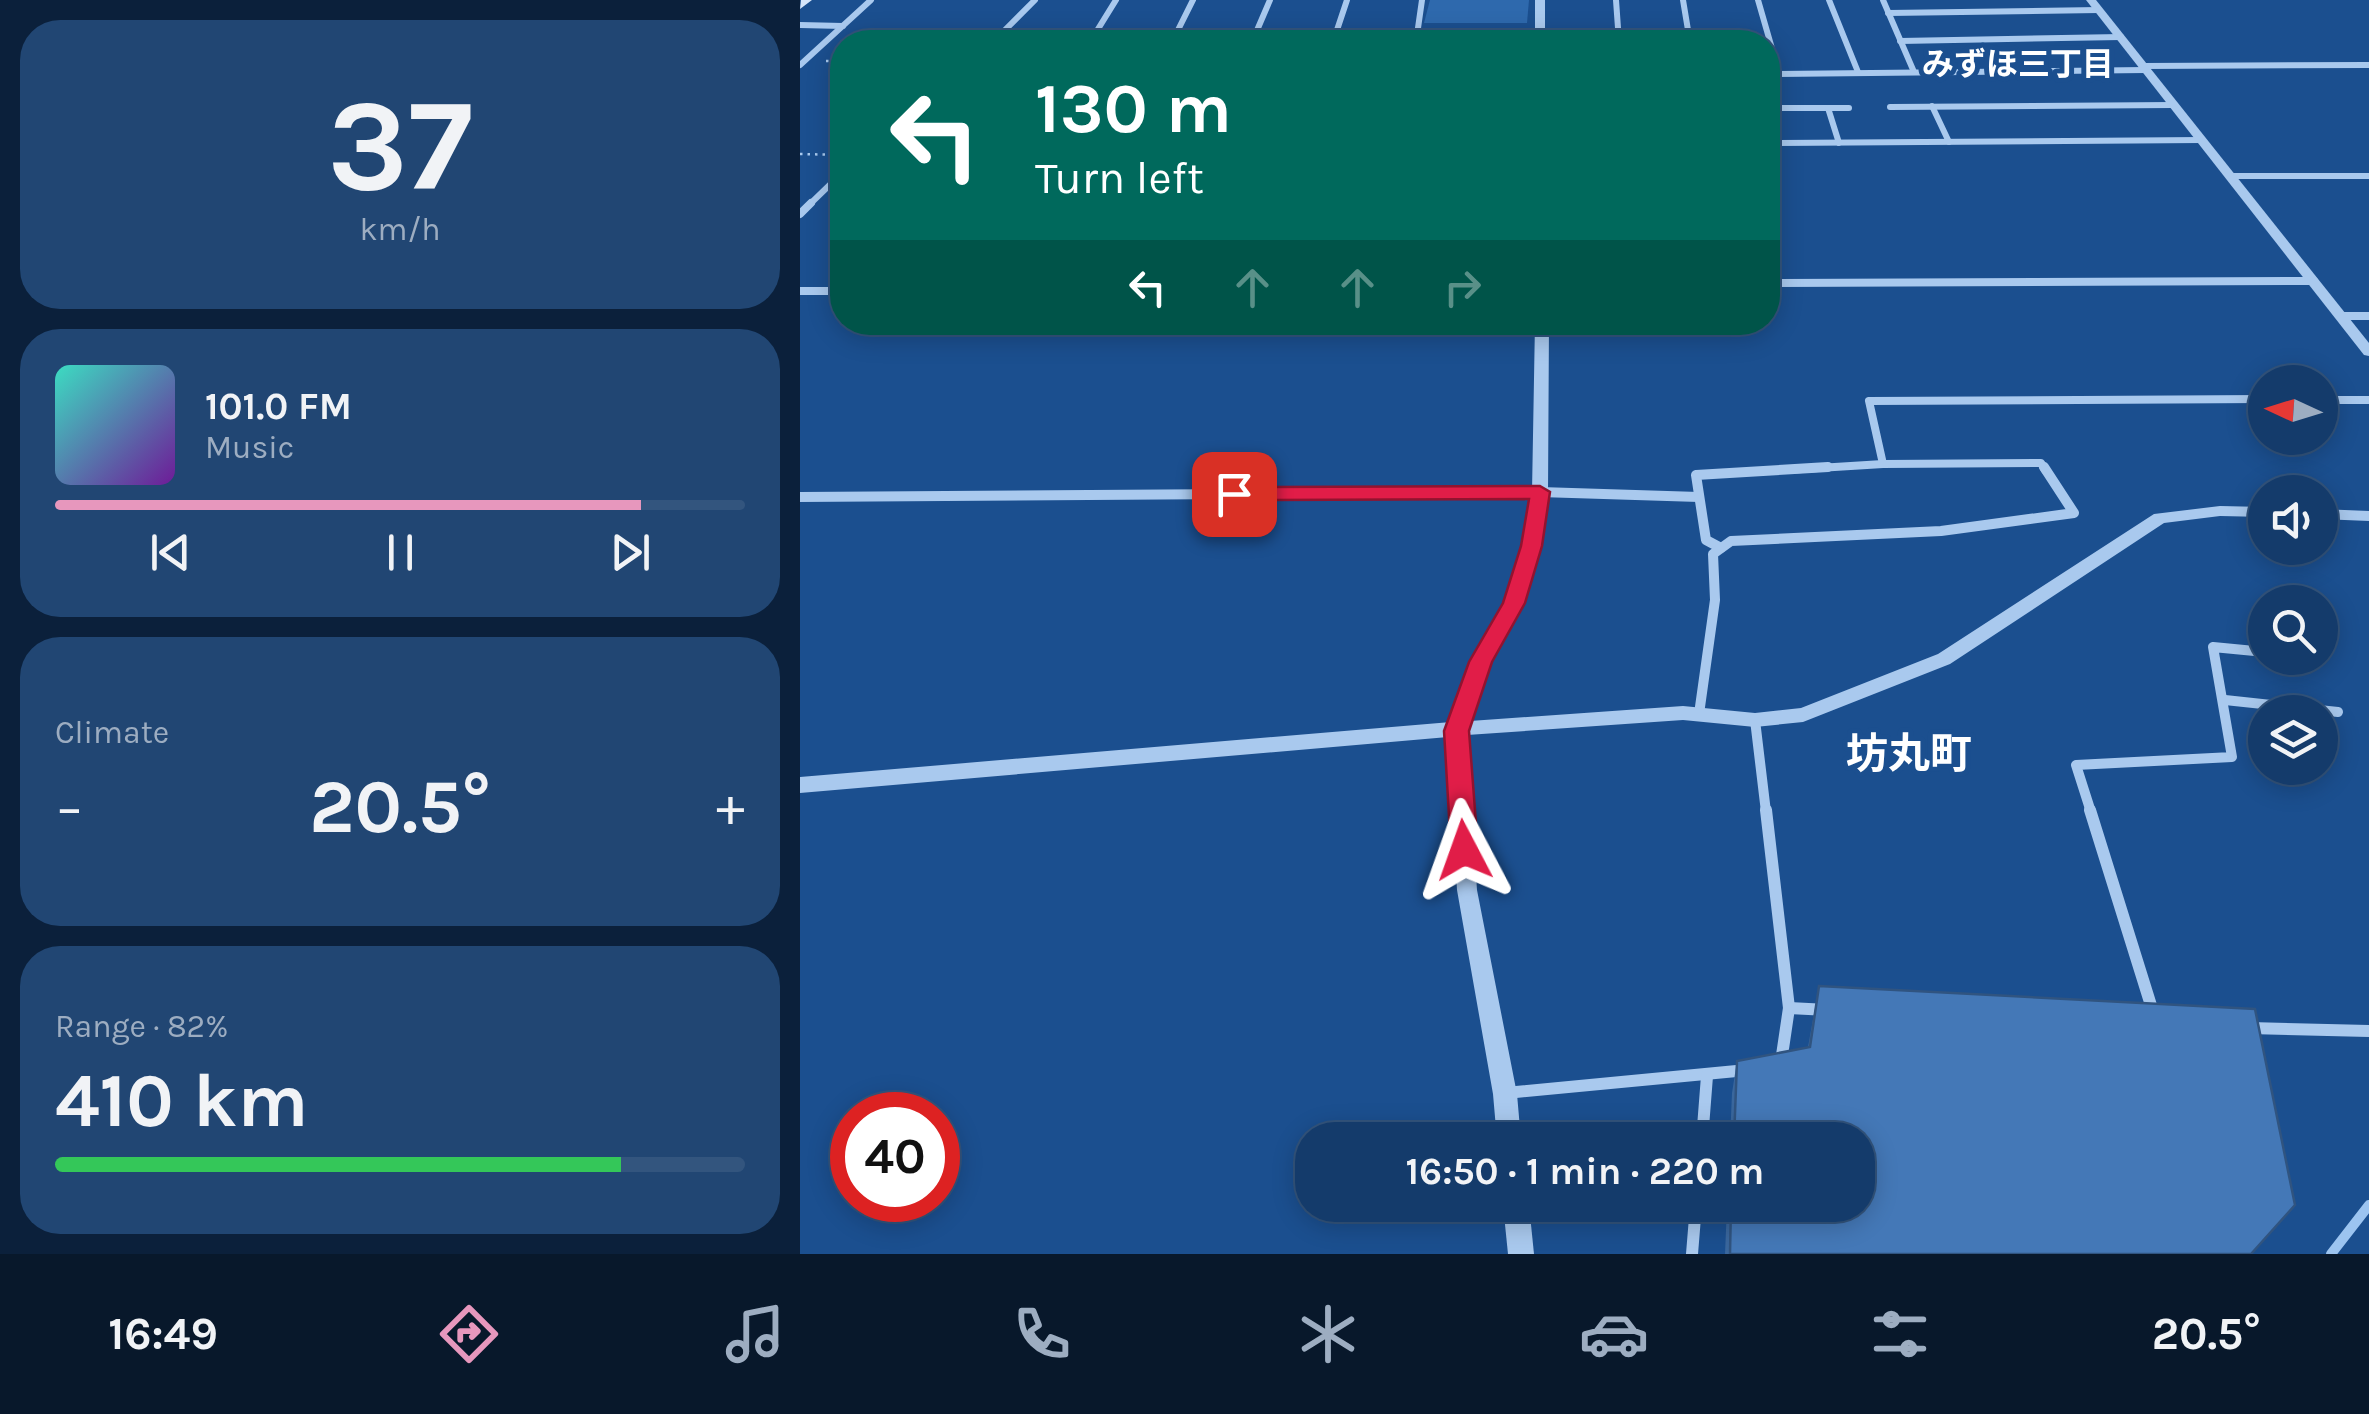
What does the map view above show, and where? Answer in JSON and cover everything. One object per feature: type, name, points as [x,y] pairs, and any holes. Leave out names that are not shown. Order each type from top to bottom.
[{"type":"main road","points":[[800,6],[807,0]]},
{"type":"street","points":[[838,30],[871,0]]},
{"type":"street","points":[[1005,30],[1036,0]]},
{"type":"street","points":[[1097,30],[1116,0]]},
{"type":"street","points":[[1178,30],[1193,0]]},
{"type":"street","points":[[1257,30],[1270,0]]},
{"type":"street","points":[[1338,30],[1347,0]]},
{"type":"street","points":[[1418,30],[1422,0]]},
{"type":"street","points":[[1540,0],[1540,30]]},
{"type":"street","points":[[1616,0],[1618,30]]},
{"type":"street","points":[[1683,0],[1688,30]]},
{"type":"street","points":[[1758,0],[1767,30]]},
{"type":"street","points":[[1829,0],[1858,72]]},
{"type":"street","points":[[1883,0],[1914,72]]},
{"type":"street","points":[[1888,12],[2095,5],[2369,352]]},
{"type":"street","points":[[800,25],[843,26]]},
{"type":"street","points":[[800,64],[830,37]]},
{"type":"street","points":[[1900,41],[2121,38]]},
{"type":"street","points":[[1780,74],[2369,66]]},
{"type":"street","points":[[1890,106],[2173,105]]},
{"type":"street","points":[[1932,106],[1950,142]]},
{"type":"street","points":[[1780,108],[1849,108]]},
{"type":"street","points":[[1828,108],[1839,143]]},
{"type":"street","points":[[1780,143],[2202,140]]},
{"type":"street","points":[[2233,176],[2369,176]]},
{"type":"street","points":[[800,214],[830,185]]},
{"type":"street","points":[[1780,283],[2314,280]]},
{"type":"street","points":[[800,291],[830,291]]},
{"type":"street","points":[[2342,316],[2369,316]]},
{"type":"street","points":[[1507,1122],[1467,890],[1457,731],[1481,662],[1514,603],[1532,546],[1540,492],[1542,335]]},
{"type":"street","points":[[1883,464],[1869,402],[2248,400]]},
{"type":"street","points":[[2338,400],[2369,400]]},
{"type":"street","points":[[1699,714],[1715,600],[1713,554],[1722,548],[1731,541],[1942,531],[2074,513],[2041,463],[1883,464],[1696,475],[1706,540],[1722,548]]},
{"type":"street","points":[[800,497],[1540,492],[1699,497]]},
{"type":"street","points":[[800,786],[1561,720],[1699,714],[1755,720],[1803,715],[1944,659],[2160,518],[2248,512]]},
{"type":"street","points":[[2338,515],[2369,516]]},
{"type":"street","points":[[2137,1025],[2157,1026],[2076,765],[2232,757],[2213,647],[2248,650]]},
{"type":"street","points":[[2224,700],[2248,703]]},
{"type":"street","points":[[1505,1094],[1781,1066],[1789,1008],[1755,720]]},
{"type":"street","points":[[1789,1008],[1847,1011]]},
{"type":"street","points":[[2234,1028],[2369,1031]]},
{"type":"street","points":[[1703,1122],[1707,1076]]},
{"type":"street","points":[[1518,1222],[1521,1254]]},
{"type":"street","points":[[1692,1254],[1695,1222]]},
{"type":"path","points":[[800,154],[830,155]]},
{"type":"shaded area","points":[[1430,0],[1529,0],[1527,23],[1424,23]]},
{"type":"building","points":[[1819,986],[2255,1009],[2295,1205],[2251,1254],[1730,1254],[1731,1222],[1875,1222],[1875,1122],[1735,1122],[1737,1061],[1810,1047]]},
{"type":"waterway","points":[[2331,1254],[2369,1205]]},
{"type":"district","name":"みずほ三丁目","points":[[2018,64]]},
{"type":"district","name":"坊丸町","points":[[1909,754]]},
{"type":"route","points":[[1234,494],[1540,492],[1532,546],[1514,603],[1481,662],[1457,731],[1464,850]]}]
